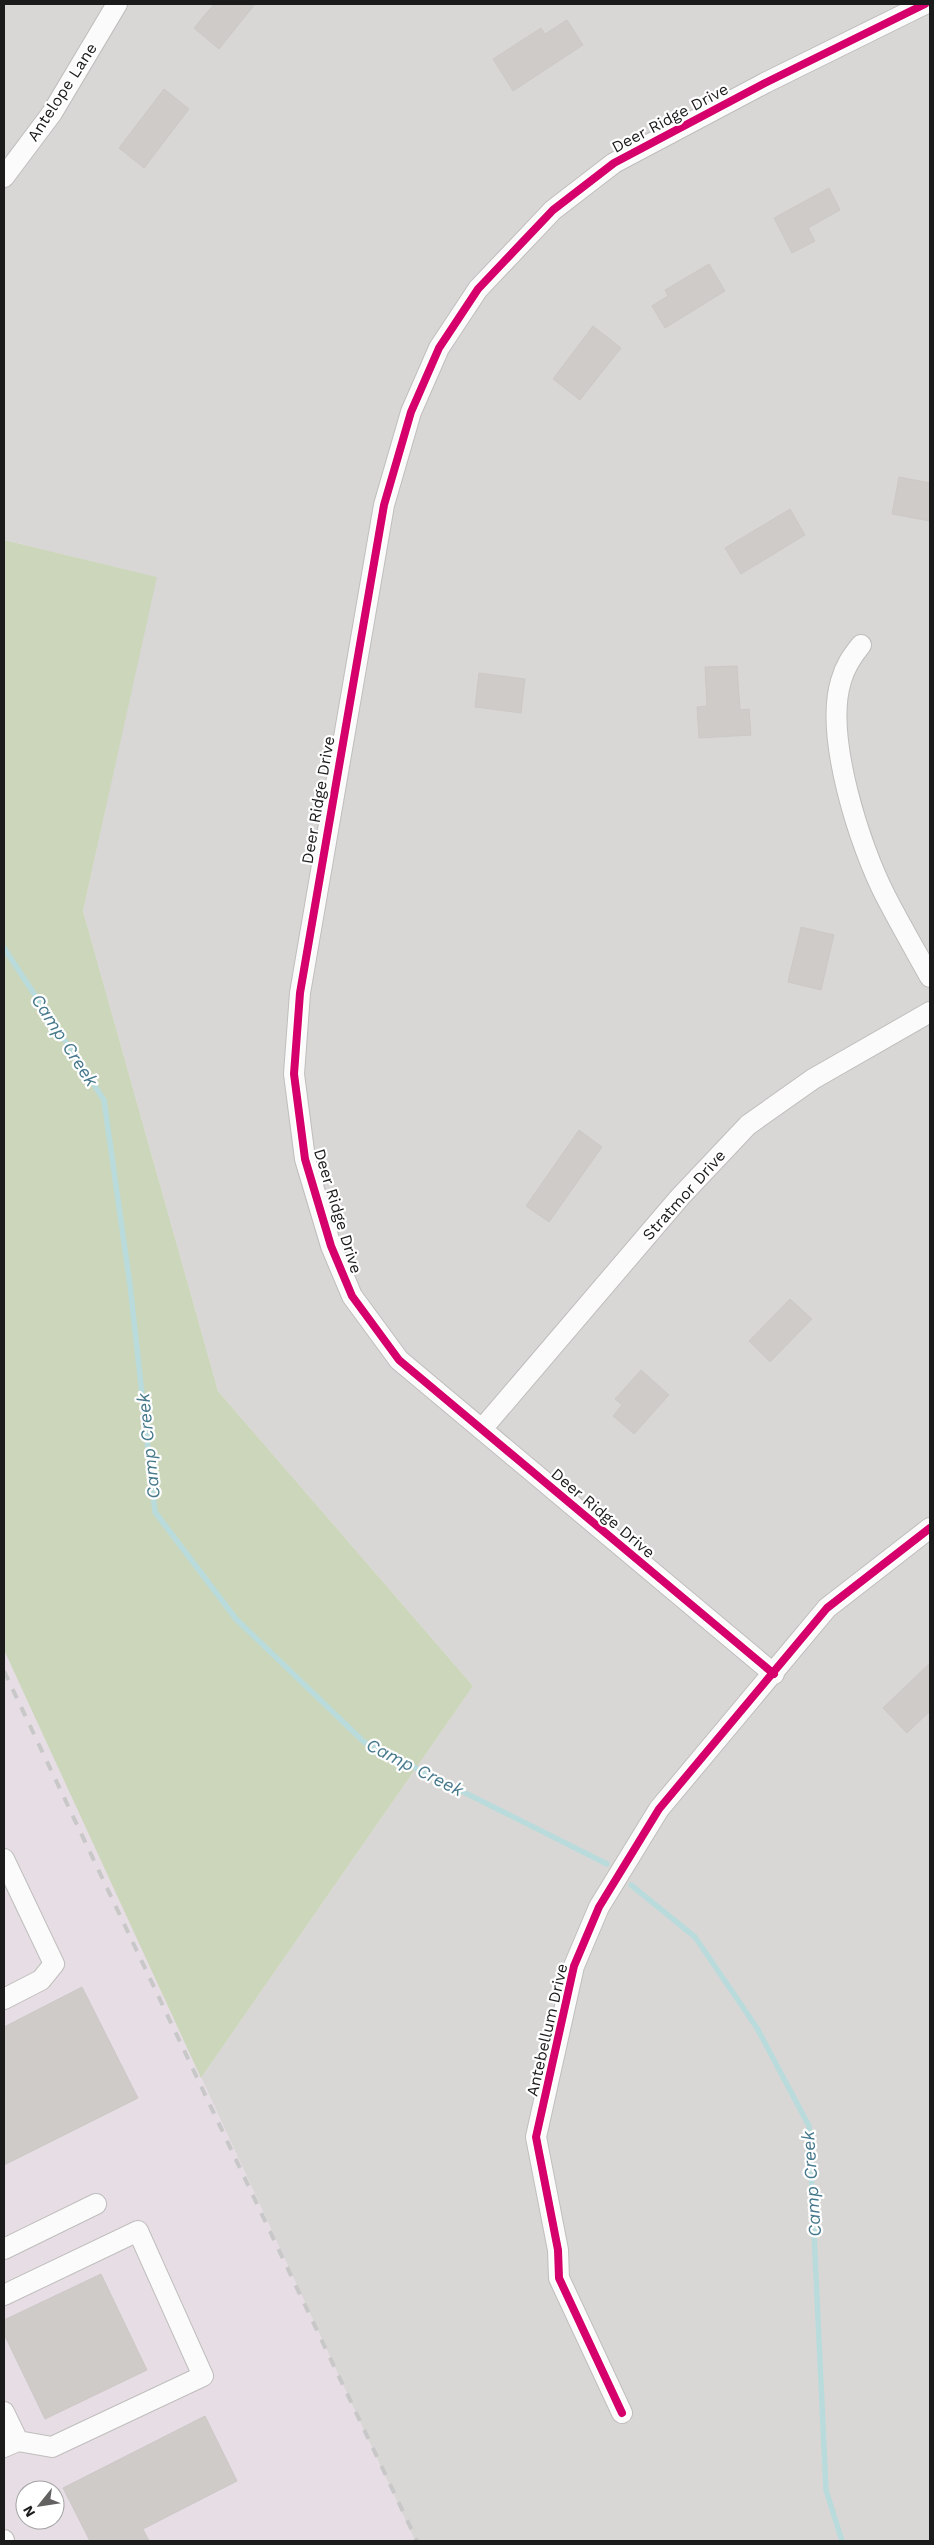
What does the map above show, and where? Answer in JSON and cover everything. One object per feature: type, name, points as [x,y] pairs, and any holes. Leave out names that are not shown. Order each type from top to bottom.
[{"type":"street","name":"Antelope Lane","points":[[4,177],[52,113],[117,4]]},
{"type":"street","name":"Deer Ridge Drive","points":[[774,1674],[399,1360],[352,1296],[331,1246],[305,1159],[294,1074],[300,993],[384,505],[411,412],[439,348],[478,289],[553,210],[614,163],[765,83],[925,4]]},
{"type":"street","points":[[861,645],[850,658],[840,682],[836,720],[844,779],[859,834],[885,896],[930,977]]},
{"type":"street","name":"Stratmor Drive","points":[[482,1430],[680,1197],[748,1125],[813,1080],[930,1012]]},
{"type":"street","name":"Antebellum Drive","points":[[622,2413],[559,2278],[558,2250],[536,2137],[574,1966],[599,1907],[659,1809],[774,1674],[827,1608],[930,1528]]},
{"type":"street","points":[[4,1859],[54,1964],[41,1980],[4,1999]]},
{"type":"street","points":[[4,2249],[96,2204]]},
{"type":"street","points":[[4,2295],[138,2231],[203,2376],[52,2446],[11,2444],[4,2412]]},
{"type":"shaded area","points":[[4,4],[930,4],[930,2541],[415,2541],[201,2078],[473,1686],[218,1391],[83,911],[156,577],[4,540]]},
{"type":"shaded area","points":[[4,1650],[415,2541],[4,2541]]},
{"type":"green space","points":[[4,540],[157,577],[83,911],[218,1391],[473,1686],[201,2078],[4,1650]]},
{"type":"building","points":[[214,4],[255,4],[219,49],[194,28]]},
{"type":"building","points":[[567,20],[583,45],[513,91],[493,59],[541,28],[545,34]]},
{"type":"building","points":[[164,89],[189,109],[144,168],[119,148]]},
{"type":"building","points":[[829,188],[840,210],[808,228],[815,241],[792,253],[774,218]]},
{"type":"building","points":[[709,264],[725,291],[665,328],[652,306],[668,296],[665,290]]},
{"type":"building","points":[[593,326],[621,348],[580,400],[553,379]]},
{"type":"building","points":[[899,477],[930,483],[930,521],[892,514]]},
{"type":"building","points":[[790,509],[805,535],[741,574],[725,548]]},
{"type":"building","points":[[737,666],[740,710],[749,709],[751,735],[699,738],[697,707],[707,706],[705,667]]},
{"type":"building","points":[[479,673],[525,679],[521,713],[475,707]]},
{"type":"building","points":[[801,927],[834,935],[821,990],[788,982]]},
{"type":"building","points":[[579,1130],[602,1147],[549,1222],[526,1206]]},
{"type":"building","points":[[790,1299],[812,1319],[770,1362],[749,1341]]},
{"type":"building","points":[[641,1370],[669,1395],[634,1434],[613,1416],[622,1405],[615,1399]]},
{"type":"building","points":[[930,1663],[930,1711],[907,1733],[883,1708]]},
{"type":"building","points":[[82,1987],[138,2098],[4,2165],[4,2027]]},
{"type":"building","points":[[101,2274],[147,2370],[45,2419],[4,2334],[4,2320]]},
{"type":"building","points":[[205,2416],[237,2481],[143,2529],[149,2541],[90,2541],[65,2492],[65,2487]]},
{"type":"waterway","name":"Camp Creek","points":[[4,948],[104,1100],[130,1285],[155,1512],[236,1619],[364,1742],[607,1864]]},
{"type":"waterway","name":"Camp Creek","points":[[631,1885],[695,1937],[757,2028],[809,2126],[826,2490],[842,2541]]},
{"type":"railway","points":[[4,1671],[417,2541]]},
{"type":"cycle path","points":[[774,1674],[399,1360],[352,1296],[331,1246],[305,1159],[294,1074],[300,993],[384,505],[411,412],[439,348],[478,289],[553,210],[614,163],[765,83],[925,4]]},
{"type":"cycle path","points":[[622,2413],[559,2278],[558,2250],[536,2137],[574,1966],[599,1907],[659,1809],[827,1608],[930,1528]]}]
